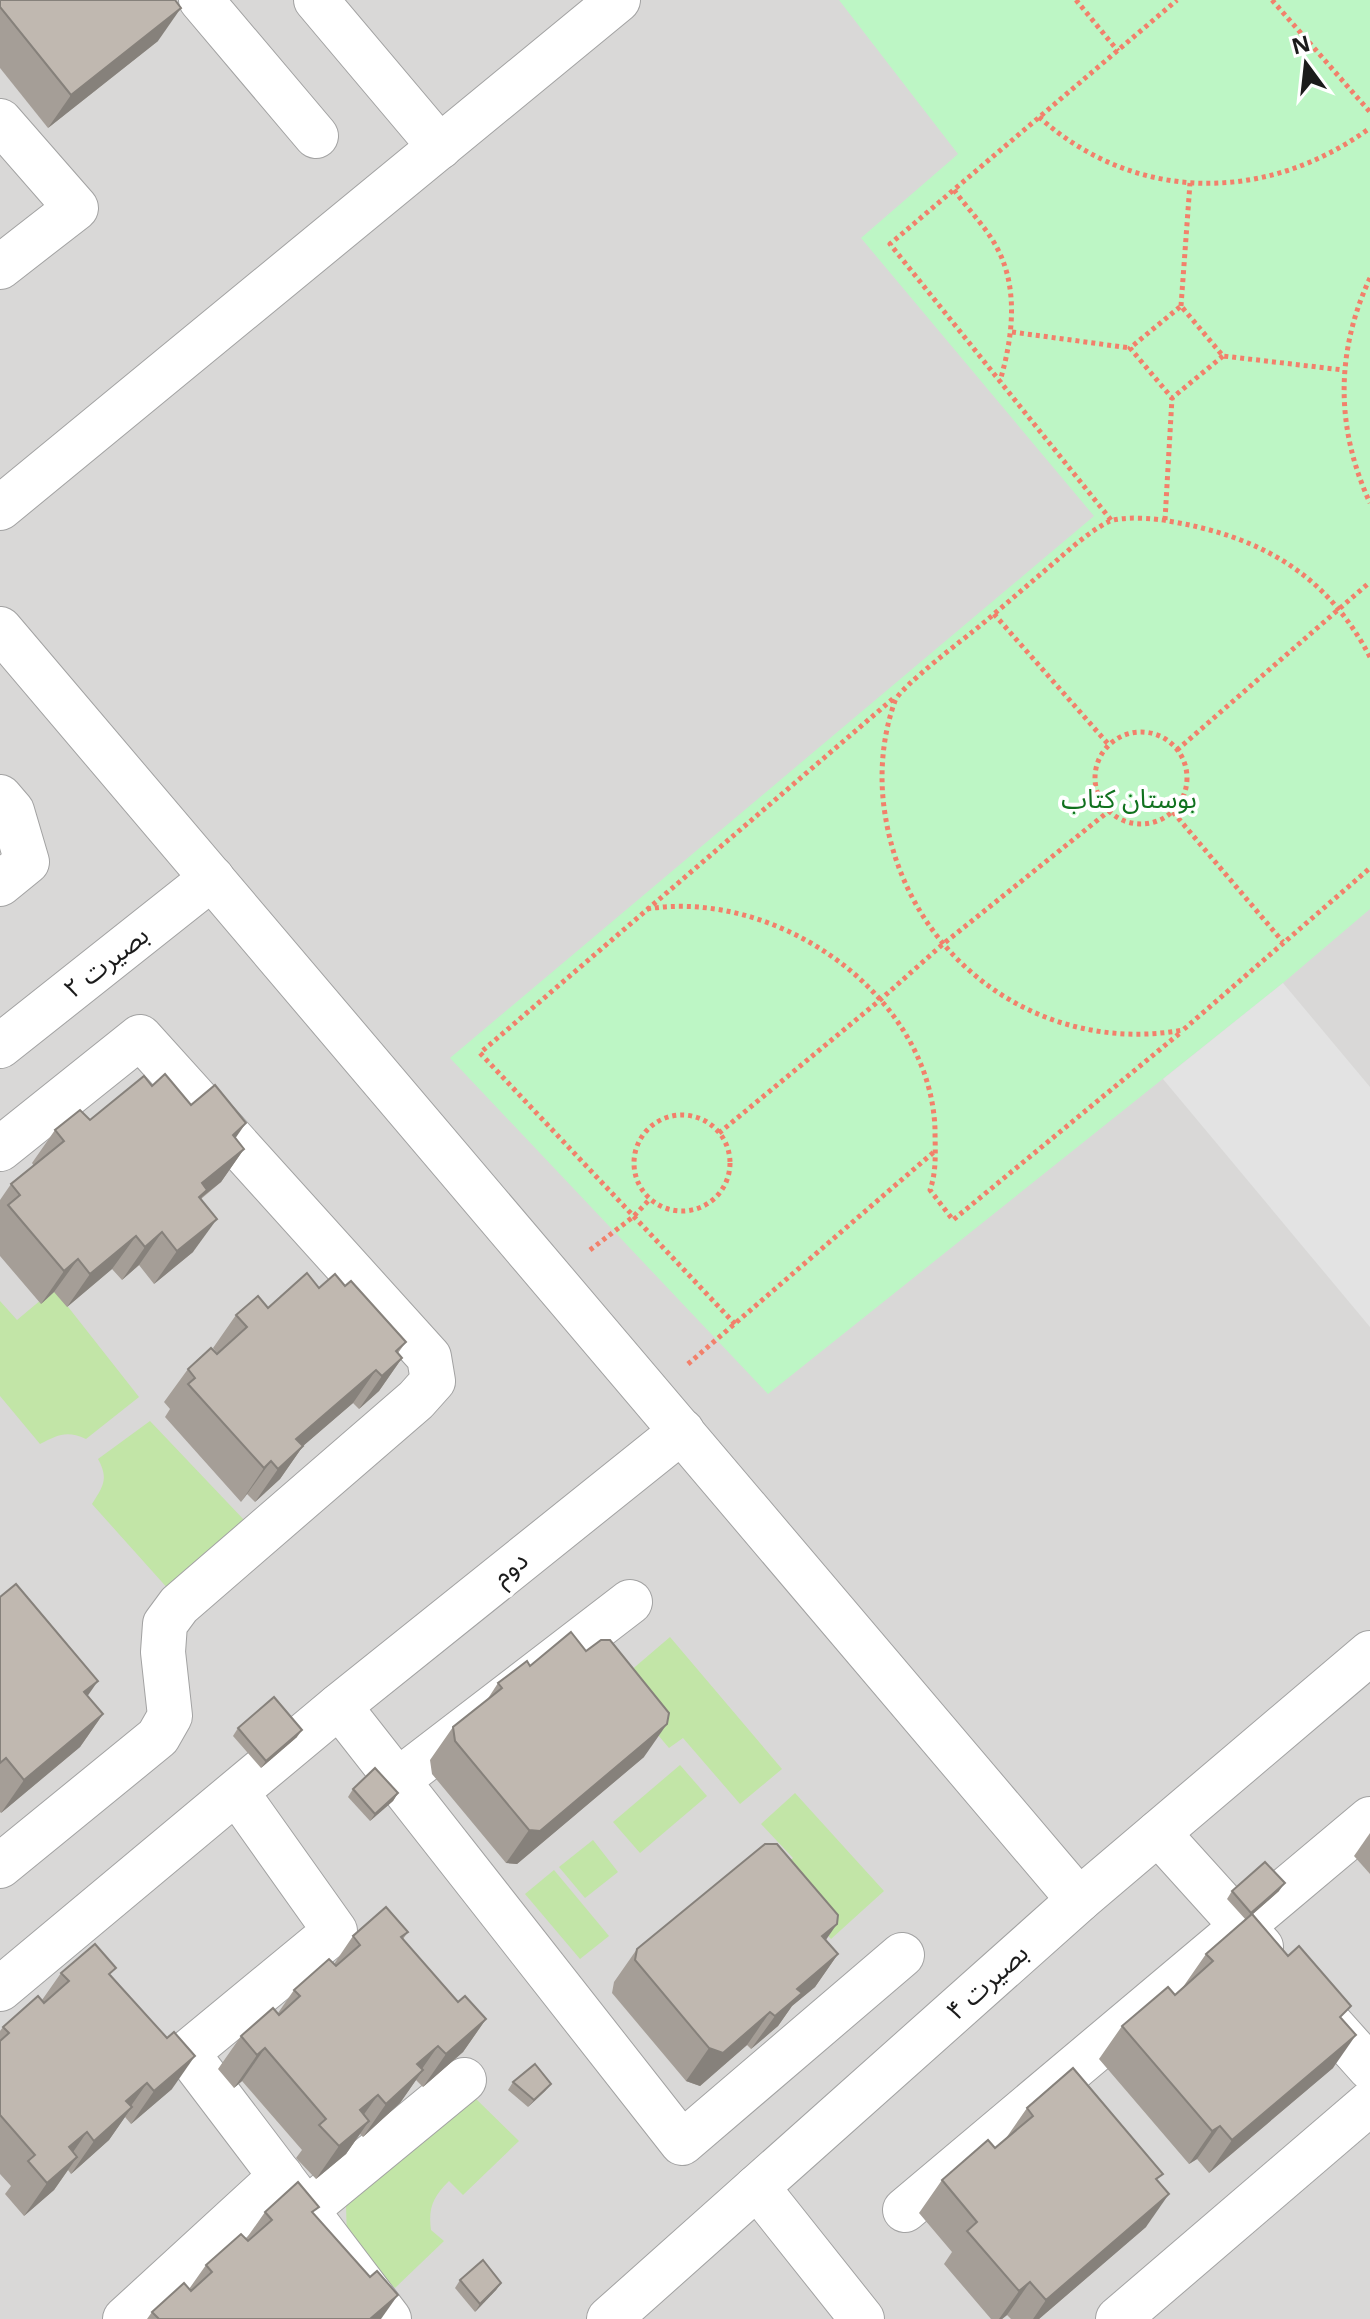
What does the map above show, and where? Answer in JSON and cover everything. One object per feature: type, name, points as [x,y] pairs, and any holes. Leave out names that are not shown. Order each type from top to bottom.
[{"type":"street","points":[[201,0],[316,136]]},
{"type":"street","points":[[316,0],[440,147]]},
{"type":"street","points":[[0,508],[618,0]]},
{"type":"street","points":[[0,121],[76,208],[0,267]]},
{"type":"street","points":[[0,629],[1079,1900]]},
{"type":"street","points":[[0,797],[12,811],[27,862],[0,884]]},
{"type":"street","name":"بصیرت ۲","points":[[0,1046],[212,878]]},
{"type":"street","points":[[0,1149],[140,1037],[429,1357],[433,1381],[416,1400],[179,1605],[165,1624],[163,1652],[170,1716],[158,1737],[0,1866]]},
{"type":"street","name":"دوم","points":[[0,1989],[339,1706],[682,1431]]},
{"type":"street","points":[[397,1781],[630,1602]]},
{"type":"street","name":"بصیرت ۴","points":[[609,2319],[1079,1900],[1370,1653]]},
{"type":"street","points":[[339,1706],[682,2143],[902,1955]]},
{"type":"street","points":[[237,1793],[335,1931],[187,2053],[389,2319]]},
{"type":"street","points":[[905,2210],[1370,1819]]},
{"type":"street","points":[[1158,1833],[1370,2068]]},
{"type":"street","points":[[125,2319],[294,2193],[464,2080]]},
{"type":"street","points":[[1118,2319],[1370,2103]]},
{"type":"street","points":[[757,2187],[862,2319]]},
{"type":"path","points":[[1076,0],[1118,51]]},
{"type":"path","points":[[1111,520],[890,244],[1177,0]]},
{"type":"path","points":[[1272,0],[1370,112]]},
{"type":"path","points":[[1039,117],[1071,143],[1121,168],[1190,183],[1245,182],[1288,172],[1328,155],[1370,128]]},
{"type":"path","points":[[1190,183],[1181,306],[1223,356],[1343,370]]},
{"type":"path","points":[[954,190],[994,243],[1003,261],[1010,293],[1011,332],[1000,381]]},
{"type":"path","points":[[1370,278],[1357,305],[1343,370],[1343,404],[1352,454],[1370,503]]},
{"type":"path","points":[[1130,348],[1181,306]]},
{"type":"path","points":[[1011,332],[1130,348],[1172,398],[1165,520]]},
{"type":"path","points":[[1172,398],[1223,356]]},
{"type":"path","points":[[735,1324],[480,1053],[994,614],[1077,544],[1111,520],[1165,520],[1206,527],[1252,543],[1293,567],[1329,598],[1370,657]]},
{"type":"path","points":[[1177,750],[1370,582]]},
{"type":"path","points":[[994,614],[1109,745]]},
{"type":"path","points":[[896,697],[884,743],[882,780],[889,843],[907,890],[933,933],[967,970],[998,992],[1054,1021],[1103,1033],[1154,1035],[1183,1030]]},
{"type":"path","points":[[1136,732],[1152,733],[1166,739],[1177,750],[1184,761],[1186,788],[1173,812],[1161,819],[1134,823],[1109,811],[1100,799],[1096,771],[1100,757],[1109,745],[1122,736],[1136,732]]},
{"type":"path","points":[[719,1133],[943,944],[1109,811]]},
{"type":"path","points":[[1173,812],[1283,943]]},
{"type":"path","points":[[646,909],[685,906],[753,918],[804,937],[851,969],[892,1014],[930,1093],[935,1150],[935,1177],[930,1190],[953,1220],[1183,1030],[1370,868]]},
{"type":"path","points":[[692,1116],[707,1122],[719,1133],[728,1147],[730,1163],[727,1179],[719,1194],[708,1204],[693,1210],[678,1211],[650,1199],[640,1187],[634,1158],[638,1142],[660,1120],[692,1116]]},
{"type":"path","points":[[652,1396],[935,1150]]},
{"type":"path","points":[[553,1279],[633,1217],[650,1199]]},
{"type":"shaded area","points":[[0,0],[1370,0],[1370,2319],[0,2319]]},
{"type":"shaded area","points":[[1283,983],[1370,1087],[1370,1327],[1163,1079]]},
{"type":"green space","name":"بوستان کتاب","points":[[839,0],[1370,0],[1370,909],[1283,983],[768,1394],[450,1058],[1094,516],[861,238],[958,154]]},
{"type":"green space","points":[[54,1289],[139,1397],[86,1439],[62,1435],[40,1444],[0,1396],[0,1301],[17,1320]]},
{"type":"green space","points":[[150,1421],[246,1522],[170,1591],[92,1504],[103,1482],[98,1459]]},
{"type":"green space","points":[[670,1637],[782,1769],[740,1804],[683,1738],[669,1748],[615,1684]]},
{"type":"green space","points":[[680,1765],[707,1796],[640,1853],[613,1822]]},
{"type":"green space","points":[[795,1793],[884,1891],[831,1939],[774,1875],[793,1858],[761,1824]]},
{"type":"green space","points":[[593,1840],[618,1872],[585,1898],[559,1867]]},
{"type":"green space","points":[[554,1870],[609,1936],[580,1959],[525,1894]]},
{"type":"green space","points":[[472,2095],[519,2141],[463,2195],[449,2181],[435,2198],[431,2209],[431,2230],[444,2241],[395,2288],[347,2241],[346,2205]]},
{"type":"building","points":[[0,0],[175,0],[181,8],[71,95],[0,7]]},
{"type":"building","points":[[165,1074],[191,1105],[215,1085],[246,1123],[233,1135],[244,1149],[202,1183],[207,1190],[199,1197],[217,1219],[177,1251],[162,1232],[145,1247],[136,1236],[90,1274],[78,1259],[64,1271],[8,1205],[20,1195],[11,1184],[64,1141],[55,1130],[80,1110],[90,1120],[144,1076],[152,1086]]},
{"type":"building","points":[[307,1273],[319,1288],[335,1274],[345,1286],[351,1281],[406,1342],[396,1351],[402,1358],[382,1376],[376,1370],[296,1439],[303,1446],[278,1469],[271,1461],[264,1468],[188,1384],[195,1378],[188,1369],[211,1348],[217,1354],[247,1327],[236,1315],[258,1296],[268,1308]]},
{"type":"building","points":[[16,1584],[98,1681],[84,1692],[103,1714],[24,1780],[6,1758],[0,1763],[0,1597]]},
{"type":"building","points":[[571,1632],[586,1651],[601,1640],[610,1640],[669,1713],[667,1724],[540,1831],[529,1830],[455,1741],[453,1727],[502,1688],[498,1683],[527,1661],[530,1666]]},
{"type":"building","points":[[274,1697],[302,1730],[266,1761],[238,1728]]},
{"type":"building","points":[[375,1768],[398,1793],[375,1814],[353,1789]]},
{"type":"building","points":[[765,1844],[777,1844],[838,1915],[837,1924],[822,1936],[838,1954],[797,1989],[802,1993],[775,2016],[770,2012],[723,2053],[709,2048],[635,1960],[637,1949]]},
{"type":"building","points":[[1265,1862],[1285,1883],[1251,1913],[1232,1891]]},
{"type":"building","points":[[386,1907],[408,1932],[401,1937],[458,2002],[465,1996],[486,2019],[446,2054],[438,2046],[417,2064],[423,2070],[386,2104],[378,2095],[360,2110],[369,2121],[339,2146],[319,2125],[326,2119],[265,2048],[257,2055],[241,2036],[273,2008],[279,2015],[300,1996],[294,1990],[329,1959],[336,1966],[360,1945],[353,1936]]},
{"type":"building","points":[[1252,1914],[1288,1956],[1299,1946],[1351,2006],[1340,2017],[1356,2035],[1232,2140],[1220,2126],[1212,2131],[1122,2026],[1168,1987],[1175,1995],[1213,1961],[1206,1954]]},
{"type":"building","points":[[95,1944],[116,1968],[109,1974],[167,2038],[174,2032],[195,2056],[154,2091],[147,2083],[126,2101],[132,2107],[94,2141],[87,2132],[69,2147],[77,2157],[47,2183],[28,2161],[35,2155],[0,2115],[0,2041],[9,2033],[3,2027],[38,1996],[44,2003],[69,1981],[61,1973]]},
{"type":"building","points":[[535,2064],[551,2084],[534,2100],[513,2082]]},
{"type":"building","points":[[1073,2068],[1163,2174],[1156,2179],[1169,2194],[1046,2300],[1030,2282],[1019,2291],[967,2231],[977,2222],[942,2180],[988,2140],[995,2148],[1033,2116],[1027,2108]]},
{"type":"building","points":[[298,2182],[319,2207],[312,2212],[370,2277],[377,2271],[398,2295],[370,2319],[159,2319],[152,2312],[184,2283],[191,2291],[212,2272],[206,2265],[241,2234],[248,2241],[272,2220],[265,2212]]},
{"type":"building","points":[[483,2260],[501,2283],[480,2304],[460,2280]]}]
